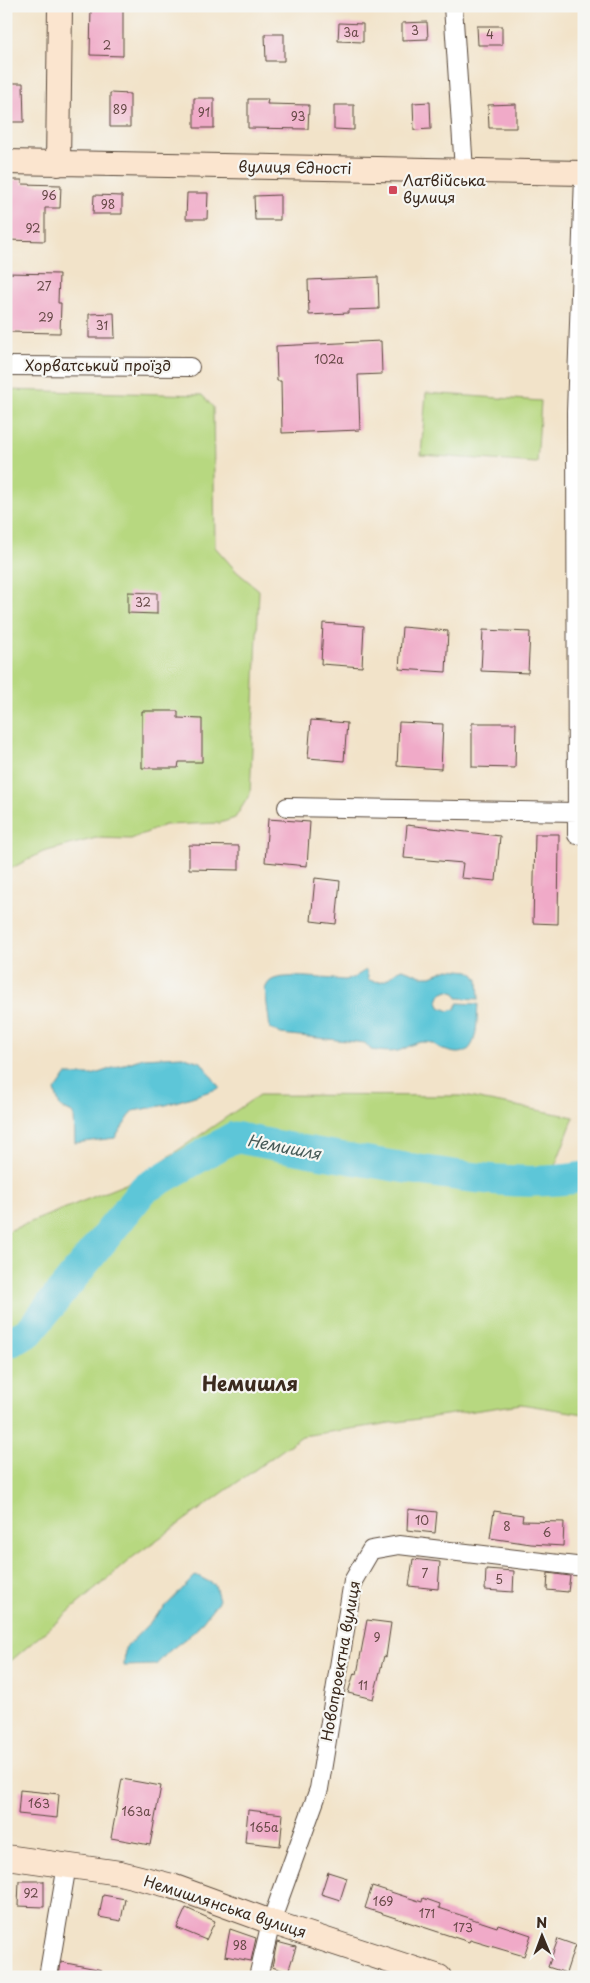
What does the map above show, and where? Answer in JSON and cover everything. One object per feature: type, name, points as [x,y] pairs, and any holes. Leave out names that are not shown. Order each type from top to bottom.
[{"type":"street","points":[[58,164],[60,6]]},
{"type":"street","points":[[454,6],[464,170]]},
{"type":"street","name":"вулиця Єдності","points":[[6,162],[464,170],[584,175]]},
{"type":"street","points":[[577,835],[576,412],[584,175]]},
{"type":"street","name":"Хорватський проїзд","points":[[6,366],[190,367]]},
{"type":"street","points":[[287,806],[577,812]]},
{"type":"street","name":"Новопроектна вулиця","points":[[258,1977],[271,1922],[319,1790],[353,1581],[371,1550],[399,1545],[584,1567]]},
{"type":"street","name":"Немишлянська вулиця","points":[[6,1857],[120,1873],[172,1886],[271,1922],[439,1977]]},
{"type":"street","points":[[48,1977],[67,1865]]},
{"type":"green space","points":[[6,390],[202,395],[213,407],[215,547],[237,572],[259,590],[250,794],[235,818],[220,823],[165,825],[131,839],[96,838],[43,852],[6,871]]},
{"type":"green space","points":[[426,393],[541,401],[537,463],[421,455]]},
{"type":"green space","points":[[259,1095],[463,1096],[574,1117],[553,1171],[538,1186],[561,1194],[584,1190],[584,1414],[521,1404],[302,1436],[133,1557],[6,1665],[6,1232],[133,1181]]},
{"type":"water","points":[[403,969],[421,976],[431,976],[448,969],[469,971],[475,975],[478,980],[479,999],[458,998],[455,993],[448,991],[441,994],[438,1001],[440,1007],[449,1011],[455,1009],[458,1003],[478,1004],[476,1032],[470,1048],[464,1052],[456,1053],[444,1050],[433,1043],[423,1042],[398,1051],[384,1052],[371,1050],[365,1043],[281,1034],[270,1028],[265,989],[272,980],[296,977],[345,980],[353,978],[366,970],[369,980],[381,981]]},
{"type":"water","points":[[181,1056],[201,1062],[220,1088],[166,1105],[133,1111],[115,1138],[75,1143],[74,1114],[60,1107],[55,1091],[66,1075],[92,1075],[143,1058]]},
{"type":"water","points":[[584,1164],[584,1190],[561,1194],[538,1186],[553,1171]]},
{"type":"water","points":[[196,1575],[215,1585],[219,1600],[195,1631],[168,1652],[156,1665],[124,1666],[125,1648]]},
{"type":"building","points":[[91,6],[123,6],[123,56],[90,55]]},
{"type":"building","points":[[427,22],[428,39],[402,40],[402,23]]},
{"type":"building","points":[[339,23],[363,24],[363,42],[338,41]]},
{"type":"building","points":[[477,26],[502,26],[502,45],[478,45]]},
{"type":"building","points":[[265,34],[284,34],[284,61],[266,61]]},
{"type":"building","points":[[6,83],[23,83],[24,122],[6,122]]},
{"type":"building","points":[[110,93],[130,94],[130,127],[110,127]]},
{"type":"building","points":[[194,98],[214,98],[214,128],[194,128]]},
{"type":"building","points":[[248,99],[268,99],[267,104],[309,105],[308,129],[248,128]]},
{"type":"building","points":[[430,102],[431,129],[414,130],[413,103]]},
{"type":"building","points":[[516,104],[516,128],[489,128],[488,105]]},
{"type":"building","points":[[334,105],[354,105],[354,130],[334,129]]},
{"type":"building","points":[[6,180],[22,180],[22,184],[61,185],[60,208],[45,208],[45,241],[6,240]]},
{"type":"building","points":[[187,193],[208,193],[207,219],[186,219]]},
{"type":"building","points":[[94,195],[122,196],[122,214],[93,214]]},
{"type":"building","points":[[280,195],[280,220],[255,220],[254,196]]},
{"type":"building","points":[[6,273],[59,274],[58,303],[61,303],[60,333],[6,332]]},
{"type":"building","points":[[378,277],[379,309],[348,310],[348,313],[309,315],[308,280]]},
{"type":"building","points":[[114,313],[115,338],[89,338],[89,314]]},
{"type":"building","points":[[381,341],[382,374],[358,375],[360,430],[282,433],[281,381],[277,381],[276,346]]},
{"type":"building","points":[[128,592],[157,593],[157,614],[128,613]]},
{"type":"building","points":[[323,623],[364,626],[362,667],[321,664]]},
{"type":"building","points":[[402,627],[448,631],[446,672],[399,669]]},
{"type":"building","points":[[483,630],[530,632],[528,673],[481,671]]},
{"type":"building","points":[[142,711],[178,711],[178,718],[202,719],[202,762],[179,762],[178,768],[142,768]]},
{"type":"building","points":[[311,720],[347,723],[344,761],[308,758]]},
{"type":"building","points":[[399,722],[443,724],[441,769],[397,766]]},
{"type":"building","points":[[472,723],[516,723],[515,768],[472,767]]},
{"type":"building","points":[[268,819],[310,822],[307,866],[265,862]]},
{"type":"building","points":[[407,825],[500,836],[496,881],[461,878],[463,863],[404,858]]},
{"type":"building","points":[[535,834],[559,834],[558,924],[533,923]]},
{"type":"building","points":[[189,845],[239,846],[239,870],[189,869]]},
{"type":"building","points":[[315,878],[340,881],[336,924],[311,921]]},
{"type":"building","points":[[408,1509],[437,1512],[435,1533],[407,1530]]},
{"type":"building","points":[[494,1511],[523,1515],[522,1521],[564,1522],[563,1546],[490,1538]]},
{"type":"building","points":[[413,1559],[440,1562],[438,1589],[409,1586]]},
{"type":"building","points":[[486,1569],[514,1571],[513,1592],[485,1590]]},
{"type":"building","points":[[548,1573],[570,1576],[568,1592],[547,1590]]},
{"type":"building","points":[[367,1620],[391,1623],[386,1657],[384,1656],[373,1699],[348,1693],[354,1673],[357,1674]]},
{"type":"building","points":[[122,1779],[161,1786],[150,1845],[111,1838]]},
{"type":"building","points":[[20,1790],[59,1794],[57,1818],[18,1814]]},
{"type":"building","points":[[248,1810],[283,1814],[280,1846],[245,1842]]},
{"type":"building","points":[[328,1872],[347,1878],[340,1900],[321,1894]]},
{"type":"building","points":[[19,1881],[44,1881],[44,1907],[18,1906]]},
{"type":"building","points":[[372,1886],[422,1902],[423,1898],[440,1904],[439,1908],[497,1927],[498,1924],[531,1935],[524,1956],[470,1940],[469,1942],[365,1908]]},
{"type":"building","points":[[103,1895],[125,1899],[121,1921],[99,1917]]},
{"type":"building","points":[[186,1908],[215,1921],[206,1940],[177,1928]]},
{"type":"building","points":[[230,1929],[256,1938],[251,1961],[225,1956]]},
{"type":"building","points":[[558,1939],[575,1945],[566,1973],[548,1967]]},
{"type":"building","points":[[277,1942],[296,1947],[288,1972],[272,1967]]},
{"type":"building","points":[[61,1962],[102,1970],[101,1977],[59,1977]]},
{"type":"waterway","name":"Немишля","points":[[6,1341],[10,1342],[29,1332],[144,1189],[234,1137],[363,1161],[495,1180],[539,1181],[584,1177]]},
{"type":"place","name":"Латвійська вулиця","points":[[393,190]]},
{"type":"district","name":"Немишля","points":[[250,1384]]}]
